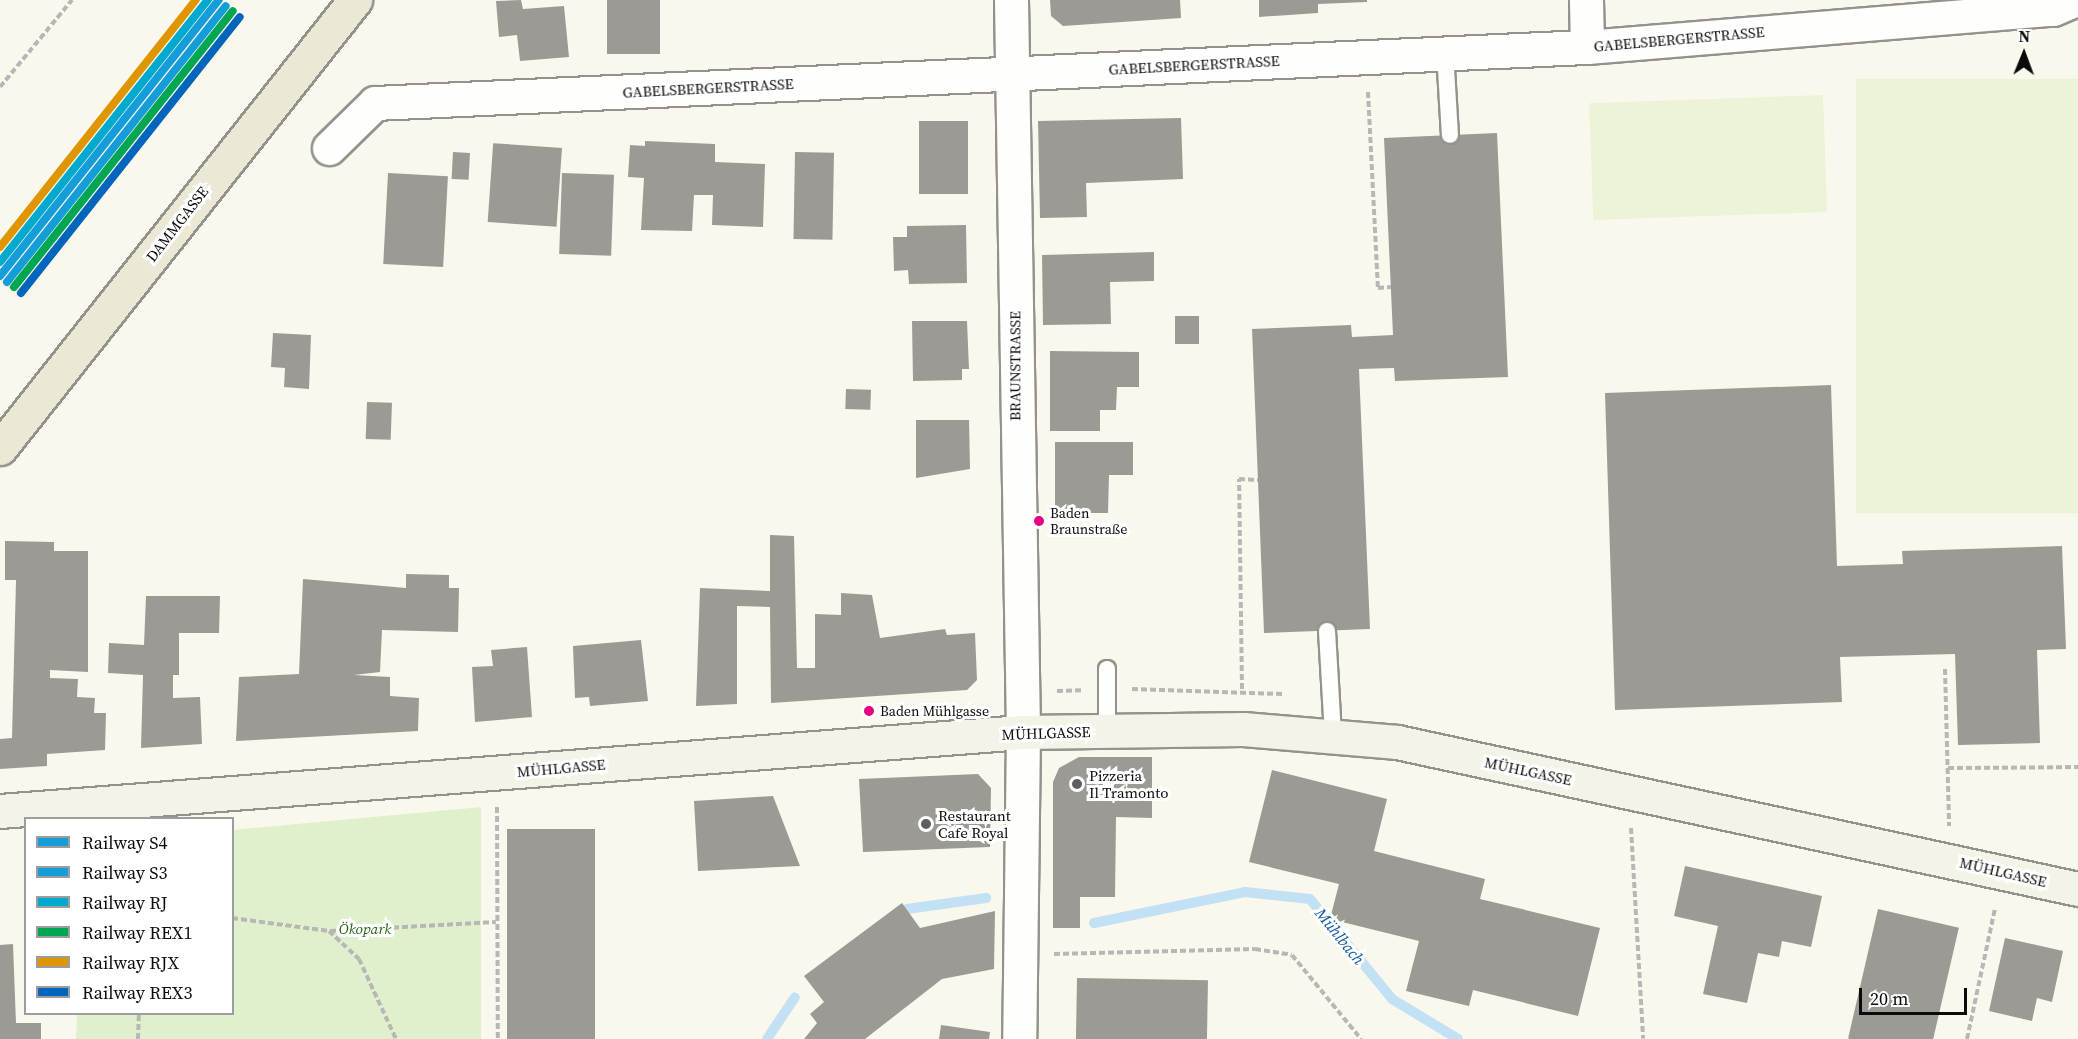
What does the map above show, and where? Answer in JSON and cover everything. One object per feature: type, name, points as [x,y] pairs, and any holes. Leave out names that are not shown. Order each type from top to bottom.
[{"type":"main road","name":"DAMMGASSE","points":[[0,448],[355,0]]},
{"type":"street","name":"BRAUNSTRASSE","points":[[1011,0],[1017,633],[1023,732],[1023,955],[1019,1039]]},
{"type":"street","points":[[1586,0],[1587,47]]},
{"type":"street","name":"GABELSBERGERSTRASSE","points":[[329,148],[375,103],[1013,75],[1366,55],[1587,47],[2053,9],[2074,0]]},
{"type":"street","name":"MÜHLGASSE","points":[[0,811],[1023,732],[1243,729],[1397,742],[2078,889]]},
{"type":"lane","points":[[1445,52],[1450,135]]},
{"type":"lane","points":[[1327,631],[1333,735]]},
{"type":"lane","points":[[1107,669],[1107,731]]},
{"type":"path","points":[[0,87],[72,0]]},
{"type":"path","points":[[1366,55],[1378,288],[1391,287]]},
{"type":"path","points":[[1243,729],[1239,479],[1258,480]]},
{"type":"path","points":[[1945,669],[1950,860]]},
{"type":"path","points":[[1948,768],[2078,767]]},
{"type":"path","points":[[497,774],[498,1039]]},
{"type":"path","points":[[1629,793],[1643,1039]]},
{"type":"path","points":[[1967,1039],[2003,871]]},
{"type":"path","points":[[234,918],[329,931],[497,922]]},
{"type":"path","points":[[329,931],[359,959],[396,1039]]},
{"type":"path","points":[[1023,955],[1255,949],[1292,955],[1361,1039]]},
{"type":"path","points":[[138,1039],[139,1015]]},
{"type":"green space","points":[[1856,79],[2078,79],[2078,513],[1856,513]]},
{"type":"green space","points":[[1823,95],[1827,212],[1593,220],[1589,103]]},
{"type":"green space","name":"Ökopark","points":[[481,807],[481,1039],[76,1039],[77,1015],[234,1015],[234,830]]},
{"type":"building","points":[[521,0],[523,9],[564,6],[569,57],[520,61],[517,35],[499,37],[496,1]]},
{"type":"building","points":[[607,0],[660,0],[660,54],[607,54]]},
{"type":"building","points":[[1050,0],[1180,0],[1181,18],[1063,26],[1051,16]]},
{"type":"building","points":[[1259,0],[1367,0],[1367,2],[1318,4],[1318,13],[1259,17]]},
{"type":"building","points":[[1181,118],[1183,179],[1086,183],[1087,217],[1040,218],[1038,121]]},
{"type":"building","points":[[919,121],[968,121],[968,194],[919,194]]},
{"type":"building","points":[[1497,133],[1508,377],[1395,381],[1394,368],[1359,369],[1370,629],[1264,633],[1252,329],[1351,325],[1352,337],[1393,335],[1384,138]]},
{"type":"building","points":[[645,141],[715,144],[715,162],[765,164],[763,227],[712,225],[713,195],[694,195],[692,231],[641,230],[644,178],[628,177],[630,145],[645,146]]},
{"type":"building","points":[[493,143],[562,148],[556,227],[488,222]]},
{"type":"building","points":[[453,152],[470,153],[469,180],[452,179]]},
{"type":"building","points":[[795,152],[834,153],[832,240],[793,239]]},
{"type":"building","points":[[388,173],[448,176],[443,267],[383,264]]},
{"type":"building","points":[[562,173],[614,175],[611,256],[559,254]]},
{"type":"building","points":[[966,225],[967,283],[909,284],[908,270],[894,271],[893,237],[907,237],[907,226]]},
{"type":"building","points":[[1154,252],[1154,281],[1110,282],[1111,324],[1043,325],[1042,255]]},
{"type":"building","points":[[1175,316],[1199,316],[1199,344],[1175,344]]},
{"type":"building","points":[[912,321],[967,321],[969,369],[962,369],[962,380],[913,381]]},
{"type":"building","points":[[273,333],[311,335],[309,389],[284,387],[285,368],[271,367]]},
{"type":"building","points":[[1050,351],[1139,352],[1139,387],[1117,387],[1116,410],[1100,410],[1100,431],[1050,431]]},
{"type":"building","points":[[1831,385],[1837,566],[1903,564],[1902,551],[2062,546],[2066,649],[2037,650],[2040,743],[1958,745],[1955,654],[1840,657],[1842,702],[1615,710],[1605,393]]},
{"type":"building","points":[[846,389],[871,390],[870,410],[845,409]]},
{"type":"building","points":[[367,402],[392,403],[391,440],[366,439]]},
{"type":"building","points":[[916,420],[969,420],[970,469],[916,478]]},
{"type":"building","points":[[1055,442],[1133,442],[1133,475],[1109,475],[1108,513],[1055,513]]},
{"type":"building","points":[[770,535],[794,536],[797,668],[815,668],[815,614],[841,615],[841,593],[872,595],[880,638],[945,629],[947,635],[975,633],[977,680],[967,690],[771,703],[770,607],[737,606],[737,704],[696,706],[700,588],[770,591]]},
{"type":"building","points":[[5,541],[54,542],[54,551],[88,551],[88,672],[50,670],[50,678],[78,679],[77,697],[95,698],[94,713],[106,713],[105,750],[47,754],[47,766],[0,769],[0,739],[12,738],[16,580],[5,580]]},
{"type":"building","points":[[406,574],[449,575],[449,588],[459,588],[458,632],[382,630],[380,672],[354,675],[390,677],[390,696],[419,698],[418,731],[236,741],[239,677],[299,674],[303,579],[406,588]]},
{"type":"building","points":[[146,596],[220,596],[219,633],[179,633],[179,675],[173,675],[173,698],[200,697],[202,744],[141,748],[143,675],[108,673],[109,643],[144,645]]},
{"type":"building","points":[[641,640],[648,701],[590,706],[589,697],[575,698],[573,646]]},
{"type":"building","points":[[527,647],[532,717],[475,722],[472,667],[493,666],[491,650]]},
{"type":"building","points":[[1079,757],[1152,757],[1152,818],[1116,817],[1115,897],[1080,897],[1080,928],[1053,928],[1053,782],[1059,768]]},
{"type":"building","points":[[1272,770],[1387,799],[1374,851],[1485,879],[1480,899],[1600,928],[1578,1016],[1473,990],[1469,1006],[1406,991],[1419,941],[1330,919],[1339,884],[1249,862]]},
{"type":"building","name":"Restaurant Cafe Royal","points":[[978,774],[991,788],[990,847],[863,852],[859,779]]},
{"type":"building","points":[[773,796],[800,866],[698,871],[694,801]]},
{"type":"building","points":[[507,829],[595,829],[595,1039],[507,1039]]},
{"type":"building","points":[[1685,866],[1822,896],[1811,947],[1782,941],[1779,957],[1758,953],[1747,1003],[1703,994],[1718,926],[1674,916]]},
{"type":"building","points":[[902,903],[920,928],[995,911],[994,969],[942,979],[865,1039],[804,1039],[817,1023],[810,1014],[824,1002],[804,976]]},
{"type":"building","points":[[1878,909],[1959,928],[1933,1039],[1848,1039]]},
{"type":"building","points":[[2005,938],[2063,951],[2052,1002],[2037,998],[2032,1021],[1989,1011]]},
{"type":"building","points":[[13,944],[16,1023],[41,1023],[41,1039],[0,1039],[0,945]]},
{"type":"building","points":[[1077,978],[1208,980],[1207,1039],[1076,1039]]},
{"type":"building","points":[[941,1025],[990,1032],[989,1039],[939,1039]]},
{"type":"waterway","name":"Mühlbach","points":[[1094,923],[1245,892],[1310,899],[1392,999],[1458,1039]]},
{"type":"waterway","name":"Mühlbach","points":[[907,909],[986,898]]},
{"type":"waterway","name":"Mühlbach","points":[[767,1039],[795,997]]},
{"type":"rail line","name":"RJX","points":[[0,247],[196,0]]},
{"type":"rail line","name":"RJ","points":[[0,262],[208,0]]},
{"type":"rail line","name":"S4","points":[[0,276],[219,0]]},
{"type":"rail line","name":"S3","points":[[7,282],[226,6]]},
{"type":"rail line","name":"REX1","points":[[14,287],[233,11]]},
{"type":"rail line","name":"REX3","points":[[21,293],[240,17]]},
{"type":"place","name":"Baden Braunstraße","points":[[1039,521]]},
{"type":"place","name":"Baden Mühlgasse","points":[[869,711]]},
{"type":"place","name":"Pizzeria Il Tramonto","points":[[1077,784]]},
{"type":"place","name":"Restaurant Cafe Royal","points":[[926,824]]}]
